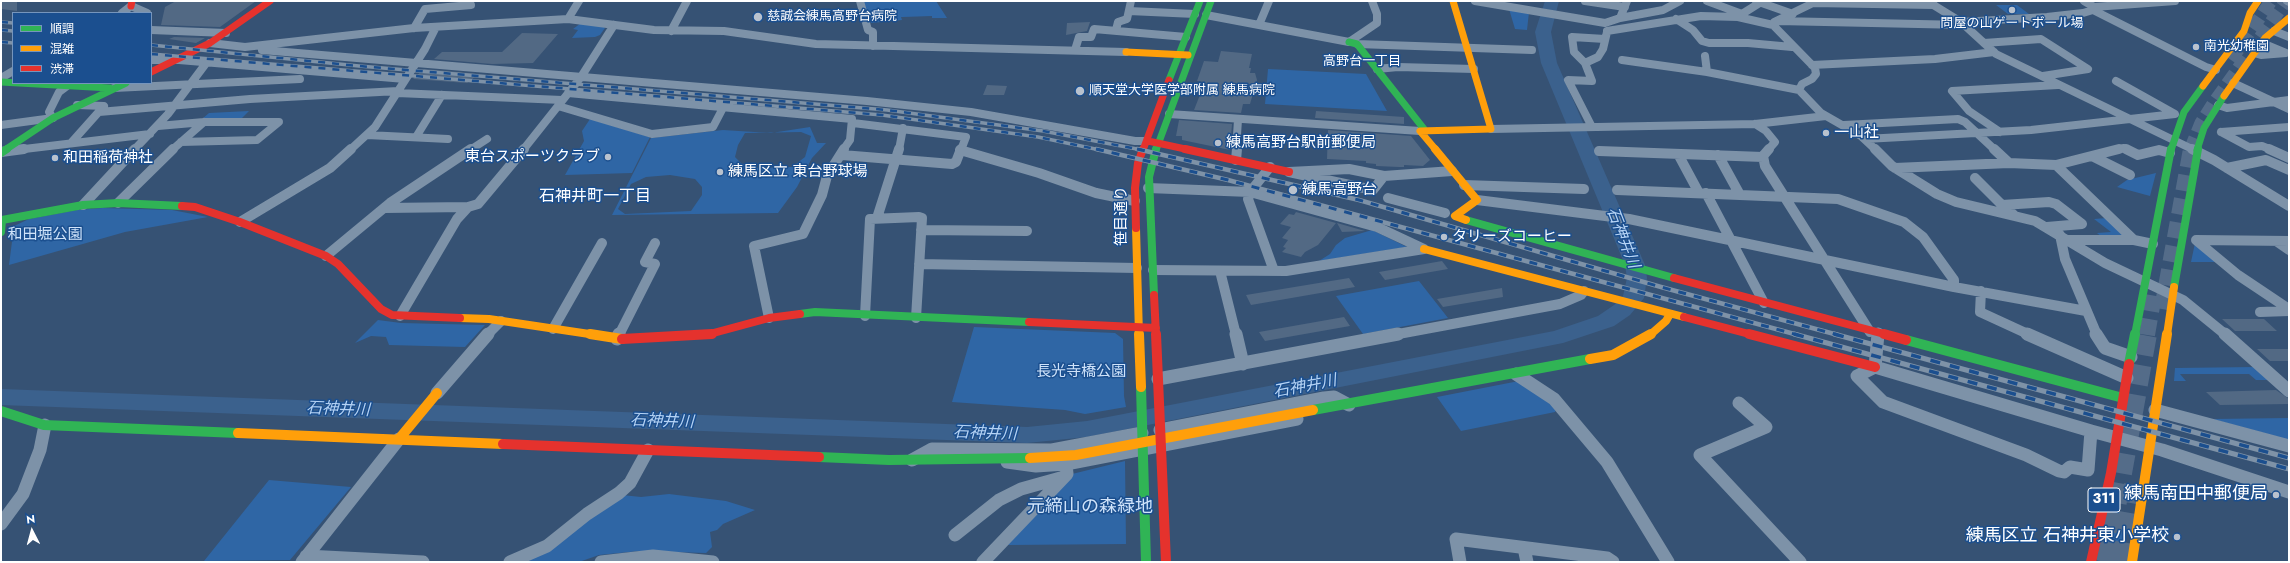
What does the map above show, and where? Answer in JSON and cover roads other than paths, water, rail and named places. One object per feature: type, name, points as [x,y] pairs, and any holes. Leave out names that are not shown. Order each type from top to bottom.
[{"type":"street","points":[[152,72],[179,60],[210,43],[270,1]]},
{"type":"street","points":[[568,19],[579,1]]},
{"type":"street","points":[[671,31],[687,1]]},
{"type":"street","points":[[860,1],[868,30],[873,32],[872,46]]},
{"type":"street","points":[[1116,30],[1118,22],[1127,19],[1131,1]]},
{"type":"street","name":"笹目通り","points":[[1146,562],[1135,201],[1136,177],[1145,141],[1200,1]]},
{"type":"street","name":"笹目通り","points":[[1166,562],[1156,328],[1148,188],[1149,177],[1158,143],[1211,1]]},
{"type":"street","points":[[1259,25],[1269,1]]},
{"type":"street","points":[[1353,43],[1377,23],[1377,14],[1372,1]]},
{"type":"street","points":[[1453,1],[1491,129]]},
{"type":"street","points":[[1475,1],[1557,15],[1606,31]]},
{"type":"street","points":[[1585,1],[1626,4],[1620,18],[1606,31],[1598,57],[1585,63]]},
{"type":"street","points":[[1620,18],[1664,10],[1680,1]]},
{"type":"street","points":[[2084,1],[2093,9],[2198,63],[2215,66]]},
{"type":"street","points":[[1591,127],[1568,80],[1592,81],[1585,63],[1574,52],[1572,37],[1696,16],[1738,17],[1775,23],[1963,23],[2047,17],[2093,9],[2175,1]]},
{"type":"street","points":[[2086,311],[1823,260],[1629,219],[1477,200],[1455,216],[1466,222],[1874,333],[2123,398],[2170,153],[2179,115],[2215,66],[2244,31],[2250,13],[2258,1]]},
{"type":"street","points":[[1696,16],[1694,13],[1709,2],[1742,14],[1759,2],[1793,14]]},
{"type":"street","points":[[1775,23],[1813,2],[1931,3],[1963,23],[1994,52],[2058,85],[2198,151],[2287,204]]},
{"type":"street","points":[[123,12],[131,4],[145,12]]},
{"type":"street","points":[[414,28],[425,9],[471,6]]},
{"type":"street","points":[[1129,11],[1195,14]]},
{"type":"street","points":[[1206,15],[1353,43],[1532,50]]},
{"type":"street","points":[[2132,562],[2155,410],[2198,151],[2204,128],[2254,53],[2274,31],[2289,18]]},
{"type":"street","points":[[210,43],[240,47],[414,28],[568,19],[671,31],[724,31],[793,42],[872,46],[1075,50],[1191,55]]},
{"type":"street","points":[[1676,19],[1693,30],[1702,41],[1709,43],[1748,43],[1792,47]]},
{"type":"street","points":[[1775,23],[1792,47],[1812,65],[1816,74],[1812,79],[1802,84],[1799,90]]},
{"type":"street","points":[[384,208],[468,206],[478,204],[581,77],[614,25]]},
{"type":"street","points":[[240,222],[330,168],[367,135],[375,127],[398,92],[436,27]]},
{"type":"street","points":[[1075,50],[1079,37],[1091,37],[1094,29],[1186,37]]},
{"type":"street","points":[[152,30],[226,32]]},
{"type":"street","points":[[2274,31],[2289,36]]},
{"type":"street","points":[[1984,43],[2041,39],[2088,69],[2043,76]]},
{"type":"street","points":[[1353,43],[1377,69],[1452,171],[1477,200]]},
{"type":"street","points":[[2254,53],[2261,55],[2286,53],[2262,43]]},
{"type":"street","points":[[254,46],[254,48],[257,49],[933,108],[1002,117],[1135,141],[1158,143],[1373,190],[1384,176]]},
{"type":"street","points":[[1812,65],[1935,59],[1994,52]]},
{"type":"street","points":[[2278,54],[2289,59]]},
{"type":"street","points":[[1705,56],[1707,72]]},
{"type":"street","points":[[152,60],[207,62],[405,79]]},
{"type":"street","points":[[1622,60],[1707,72],[1799,90],[1826,116],[1844,125],[1865,139],[1895,168],[1944,197],[2035,221],[2105,263],[2175,295],[2213,324],[2289,391]]},
{"type":"street","points":[[83,205],[158,126],[192,84],[207,62]]},
{"type":"street","points":[[1377,69],[1398,67],[1474,69]]},
{"type":"street","points":[[285,98],[308,71]]},
{"type":"street","points":[[1,80],[12,72]]},
{"type":"street","points":[[1,80],[12,75]]},
{"type":"street","points":[[45,84],[133,89],[192,84],[300,79]]},
{"type":"street","points":[[1,80],[12,81]]},
{"type":"street","points":[[2116,81],[2179,115]]},
{"type":"street","points":[[2233,83],[2243,86],[2289,109]]},
{"type":"street","points":[[2,152],[53,118],[77,105],[124,84]]},
{"type":"street","points":[[2000,132],[1969,110],[1952,91],[2058,85]]},
{"type":"street","points":[[53,118],[49,112],[59,92],[67,86]]},
{"type":"street","points":[[99,112],[175,105],[398,92],[724,106],[850,117],[853,123],[850,140],[842,155],[827,176],[822,195],[802,236],[754,246],[769,318]]},
{"type":"street","points":[[416,137],[426,124],[442,95]]},
{"type":"street","points":[[563,100],[652,134],[707,129],[713,127],[724,106]]},
{"type":"street","points":[[2218,105],[2227,108],[2289,100]]},
{"type":"street","points":[[71,143],[104,106],[77,105]]},
{"type":"street","points":[[1169,114],[1238,120],[1422,130],[1755,124],[1826,116]]},
{"type":"street","points":[[1865,139],[1977,134],[2179,115]]},
{"type":"street","points":[[1,126],[53,118]]},
{"type":"street","points":[[1844,125],[1958,118],[2009,162]]},
{"type":"street","points":[[1236,160],[1238,120]]},
{"type":"street","points":[[158,126],[204,122],[279,122],[257,140],[181,142]]},
{"type":"street","points":[[118,203],[181,142],[204,122]]},
{"type":"street","points":[[842,155],[952,164],[956,162],[965,136],[853,123]]},
{"type":"street","points":[[1755,124],[1766,131],[1775,142],[1763,157]]},
{"type":"street","points":[[2289,127],[2221,132],[2249,147],[2262,146],[2289,158]]},
{"type":"street","points":[[877,218],[897,159],[903,128]]},
{"type":"street","points":[[2,152],[150,134]]},
{"type":"street","points":[[367,135],[448,139]]},
{"type":"street","points":[[326,256],[384,208],[487,139]]},
{"type":"street","points":[[1895,168],[2009,162],[2056,165],[2124,148],[2138,155],[2160,150],[2170,153]]},
{"type":"street","points":[[960,150],[1039,173],[1096,193],[1135,201]]},
{"type":"street","points":[[1600,151],[1763,157]]},
{"type":"street","points":[[1678,154],[1731,240],[1764,303]]},
{"type":"street","points":[[1718,155],[1740,195]]},
{"type":"street","points":[[2092,156],[2130,175]]},
{"type":"street","points":[[1763,157],[1765,166],[1823,260],[1874,333],[1875,367]]},
{"type":"street","points":[[2228,168],[2266,160],[2289,170]]},
{"type":"street","points":[[2056,165],[2134,240]]},
{"type":"street","points":[[1270,167],[1250,192],[1248,199],[1274,271]]},
{"type":"street","points":[[1338,169],[1345,183]]},
{"type":"street","points":[[1290,172],[1353,169],[1384,176],[1452,171]]},
{"type":"street","points":[[1975,178],[2015,216]]},
{"type":"street","points":[[1464,185],[1584,189]]},
{"type":"street","points":[[1148,188],[1238,190],[1250,192],[1377,227],[1424,249],[1875,367],[2150,447],[2289,492]]},
{"type":"street","points":[[1617,190],[1838,199],[1904,222],[1923,237],[1954,280],[1954,286]]},
{"type":"street","points":[[1388,198],[1445,213]]},
{"type":"street","points":[[2002,205],[2049,202],[2056,204],[2082,224],[2047,227]]},
{"type":"street","points":[[1,232],[1,220],[83,205],[118,203],[195,207],[240,222],[326,256],[338,264],[381,309],[400,316],[501,321],[617,339],[709,335],[769,318],[815,312],[865,316],[1156,328]]},
{"type":"street","points":[[400,316],[447,233],[468,206]]},
{"type":"street","points":[[865,316],[870,220],[877,218],[920,217],[921,230],[916,318]]},
{"type":"street","points":[[921,230],[1027,230]]},
{"type":"street","points":[[2184,237],[2197,241],[2289,241]]},
{"type":"street","points":[[2064,238],[2134,240],[2153,244]]},
{"type":"street","points":[[2064,238],[2065,259],[2100,343],[2105,348],[2131,357]]},
{"type":"street","points":[[2197,241],[2238,275],[2289,310]]},
{"type":"street","points":[[2276,241],[2289,250]]},
{"type":"street","points":[[553,329],[602,243]]},
{"type":"street","points":[[617,339],[655,264],[645,262],[654,243]]},
{"type":"street","points":[[1153,270],[1298,270],[1424,249]]},
{"type":"street","points":[[918,264],[1137,268]]},
{"type":"street","points":[[1220,271],[1243,364]]},
{"type":"street","points":[[1158,379],[1560,304],[1581,295],[1584,291]]},
{"type":"street","points":[[1981,291],[1980,312],[1984,315],[2127,378]]},
{"type":"street","points":[[2260,312],[2289,310]]},
{"type":"street","points":[[954,534],[999,500],[1069,465],[1268,417],[1349,405],[1613,355],[1626,350],[1649,336],[1666,321],[1670,314]]},
{"type":"street","points":[[304,559],[473,349],[501,321]]},
{"type":"street","points":[[1875,367],[1857,376],[1880,401],[2026,455],[2059,471],[2064,472],[2070,467],[2088,470],[2091,451],[2091,431]]},
{"type":"street","points":[[1516,374],[1554,399],[1607,462],[1668,562]]},
{"type":"street","points":[[1160,430],[1324,398],[1334,397],[1349,405]]},
{"type":"street","name":"311","points":[[2091,562],[2111,473],[2123,398]]},
{"type":"street","points":[[1738,403],[1766,427],[1700,453],[1700,456],[1800,562]]},
{"type":"street","points":[[1,411],[45,425],[912,460],[988,459],[1036,466],[1069,465],[1318,415],[1349,405]]},
{"type":"street","points":[[2155,410],[2289,446]]},
{"type":"street","points":[[1,524],[23,494],[40,450],[45,425]]},
{"type":"street","points":[[912,460],[932,449],[1021,451],[1052,450],[1142,434]]},
{"type":"street","points":[[510,562],[547,546],[587,514],[619,493],[630,483],[648,450]]},
{"type":"street","points":[[984,562],[1069,465]]},
{"type":"street","points":[[1460,562],[1456,540],[1525,555],[1607,558],[1613,562]]},
{"type":"street","points":[[600,562],[657,556],[713,562]]},
{"type":"street","points":[[304,559],[356,557],[422,562]]},
{"type":"waterway","name":"石神井川","points":[[1,397],[1027,435],[1087,429],[1555,338],[1581,331],[1606,321],[1622,310],[1633,298],[1637,278],[1635,265],[1549,63],[1543,32],[1544,23],[1552,1]]},
{"type":"tunnel","points":[[2231,60],[2271,1]]},
{"type":"tunnel","points":[[2190,150],[2201,123],[2213,104],[2286,1]]},
{"type":"tunnel","points":[[2162,309],[2191,149]]},
{"type":"tunnel","points":[[2147,335],[2155,289]]},
{"type":"tunnel","points":[[2106,562],[2147,334]]},
{"type":"tunnel","points":[[2120,562],[2134,485]]},
{"type":"railway","points":[[1,22],[12,23]]},
{"type":"railway","points":[[1,30],[12,31]]},
{"type":"railway","points":[[1,42],[12,43]]},
{"type":"railway","points":[[152,45],[359,66],[887,110],[1043,131],[1138,149]]},
{"type":"railway","points":[[152,54],[882,115],[1038,137],[1100,150]]},
{"type":"railway","points":[[1096,149],[1228,180],[1798,335]]},
{"type":"railway","points":[[1138,149],[1142,150]]},
{"type":"railway","points":[[1138,149],[1359,200],[1661,287],[1838,335]]},
{"type":"railway","points":[[1794,334],[2289,469]]},
{"type":"railway","points":[[1834,334],[2289,458]]},
{"type":"place","name":"問屋の山ゲートボール場","points":[[2012,10]]},
{"type":"place","name":"慈誠会練馬高野台病院","points":[[758,17]]},
{"type":"place","name":"南光幼稚園","points":[[2196,47]]},
{"type":"place","name":"順天堂大学医学部附属 練馬病院","points":[[1080,91]]},
{"type":"place","name":"一山社","points":[[1826,133]]},
{"type":"place","name":"練馬高野台駅前郵便局","points":[[1218,143]]},
{"type":"place","name":"東台スポーツクラブ","points":[[608,157]]},
{"type":"place","name":"和田稲荷神社","points":[[55,158]]},
{"type":"place","name":"練馬区立 東台野球場","points":[[720,172]]},
{"type":"place","name":"練馬高野台","points":[[1293,190]]},
{"type":"place","name":"タリーズコーヒー","points":[[1444,237]]},
{"type":"place","name":"練馬南田中郵便局","points":[[2276,495]]},
{"type":"place","name":"練馬区立 石神井東小学校","points":[[2177,537]]},
{"type":"district","name":"高野台一丁目","points":[[1362,62]]},
{"type":"district","name":"石神井町一丁目","points":[[595,197]]},
{"type":"park label","name":"和田堀公園","points":[[45,235]]},
{"type":"park label","name":"長光寺橋公園","points":[[1081,372]]},
{"type":"park label","name":"元締山の森緑地","points":[[1090,508]]}]
